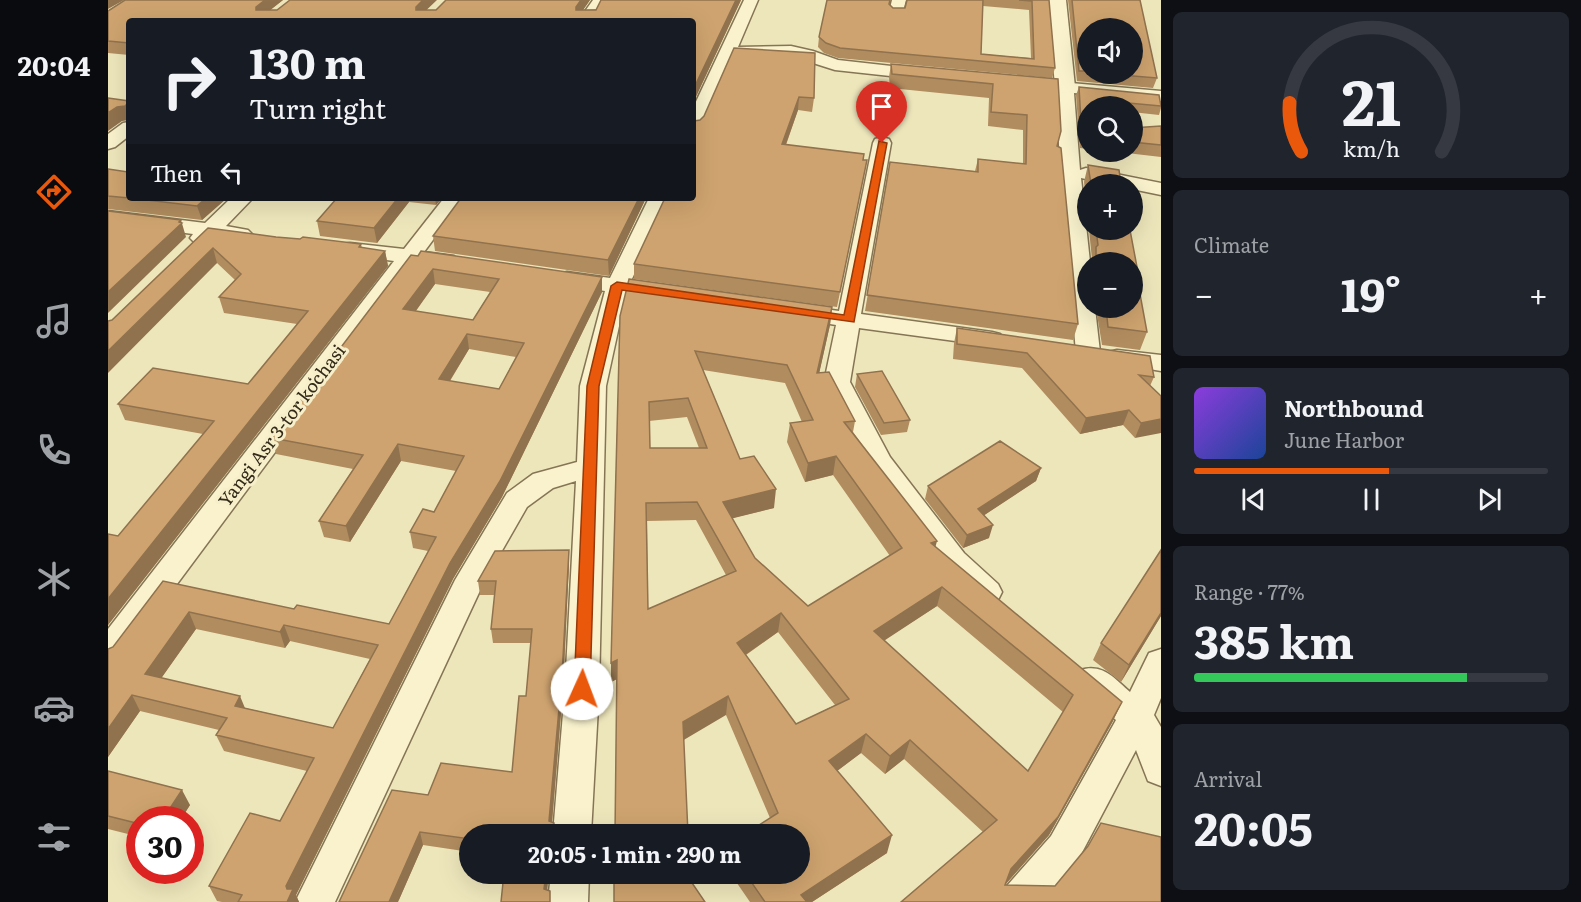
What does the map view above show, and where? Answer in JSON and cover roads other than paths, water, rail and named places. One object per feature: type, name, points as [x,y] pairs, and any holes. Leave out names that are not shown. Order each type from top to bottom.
[{"type":"street","points":[[588,18],[600,0]]},
{"type":"street","points":[[696,121],[751,0]]},
{"type":"street","points":[[1057,0],[1070,171],[1077,351],[1161,363]]},
{"type":"street","points":[[727,52],[790,51],[807,54],[835,65],[940,76]]},
{"type":"street","points":[[1020,83],[1161,96]]},
{"type":"street","points":[[108,143],[126,129]]},
{"type":"street","points":[[882,143],[837,382],[879,461],[953,561],[1009,612]]},
{"type":"street","points":[[1070,171],[1161,189]]},
{"type":"street","points":[[184,255],[240,201]]},
{"type":"street","name":"Yangi Asr 3-tor koʻchasi","points":[[108,653],[452,201]]},
{"type":"street","points":[[574,824],[582,689],[593,386],[617,286],[658,201]]},
{"type":"street","points":[[108,217],[256,236]]},
{"type":"street","points":[[327,246],[468,264]]},
{"type":"street","points":[[548,276],[687,296]]},
{"type":"street","points":[[780,310],[1009,341]]},
{"type":"street","points":[[315,902],[470,580],[517,500],[543,481],[590,468]]},
{"type":"street","points":[[1019,902],[1064,849],[1136,716],[1161,662]]},
{"type":"street","points":[[1071,664],[1136,716],[1150,740],[1161,770]]},
{"type":"street","points":[[568,902],[569,884]]}]
